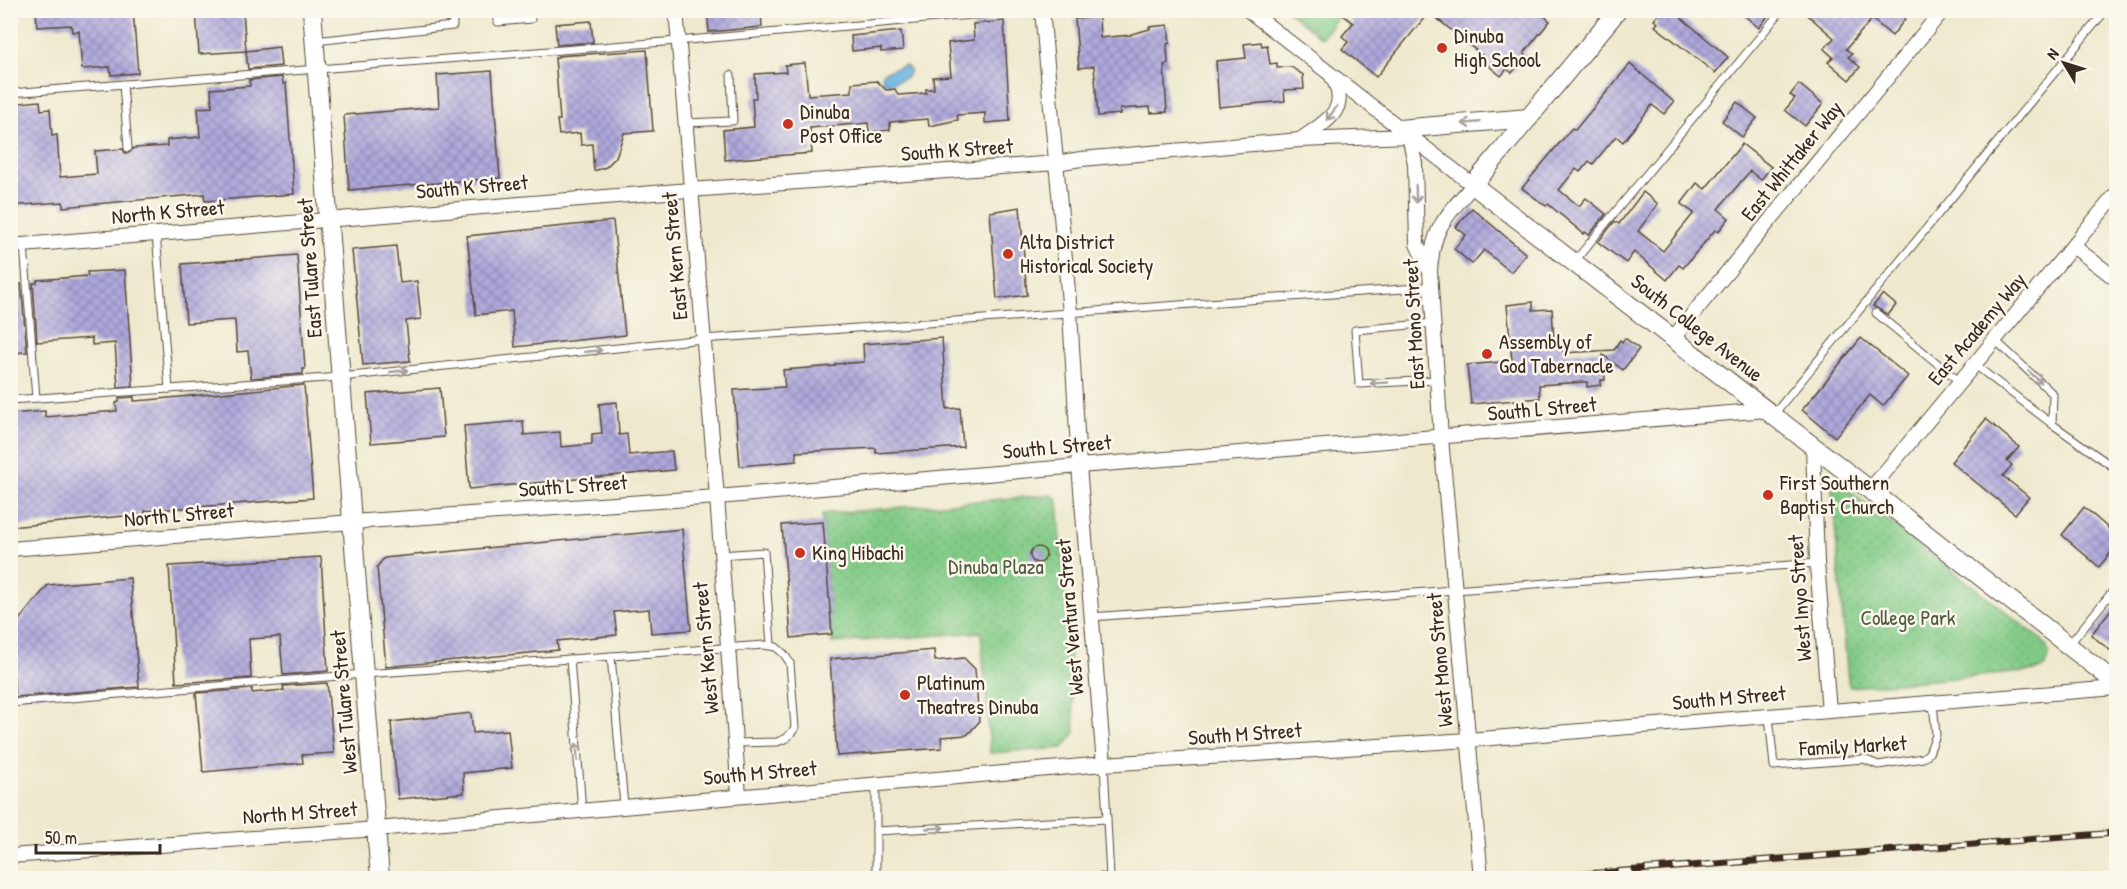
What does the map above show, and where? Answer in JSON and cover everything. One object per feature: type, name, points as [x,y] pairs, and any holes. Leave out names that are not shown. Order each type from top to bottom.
[{"type":"street","name":"East Kern Street","points":[[676,10],[717,497]]},
{"type":"street","name":"West Ventura Street","points":[[1042,10],[1070,314],[1079,466],[1104,764]]},
{"type":"street","name":"South College Avenue","points":[[1248,10],[2116,683]]},
{"type":"street","points":[[1473,185],[1618,10]]},
{"type":"street","name":"East Whittaker Way","points":[[1673,338],[1943,10]]},
{"type":"street","name":"East Tulare Street","points":[[312,11],[352,522]]},
{"type":"street","points":[[1300,140],[1330,119],[1336,110],[1340,100],[1339,89],[1331,75]]},
{"type":"street","points":[[1430,271],[1417,244],[1414,163],[1404,132],[1529,118]]},
{"type":"street","name":"South K Street","points":[[329,219],[1056,164],[1081,159],[1404,132]]},
{"type":"street","name":"East Mono Street","points":[[1441,438],[1430,271],[1431,250],[1436,232],[1473,185]]},
{"type":"street","name":"East Academy Way","points":[[1870,490],[2116,194]]},
{"type":"street","name":"North K Street","points":[[17,245],[329,219]]},
{"type":"street","points":[[2073,246],[2116,279]]},
{"type":"street","name":"South L Street","points":[[352,522],[717,497],[1079,466],[1770,413]]},
{"type":"street","name":"West Mono Street","points":[[1441,438],[1481,879]]},
{"type":"street","name":"West Inyo Street","points":[[1813,446],[1817,563],[1829,711]]},
{"type":"street","name":"West Kern Street","points":[[717,497],[739,795]]},
{"type":"street","name":"North L Street","points":[[10,549],[352,522]]},
{"type":"street","name":"West Tulare Street","points":[[352,522],[380,879]]},
{"type":"street","name":"South M Street","points":[[377,829],[1104,764],[1467,740],[2116,688]]},
{"type":"street","name":"North M Street","points":[[11,851],[377,829]]},
{"type":"lane","points":[[312,11],[321,10]]},
{"type":"lane","points":[[315,41],[453,27],[452,10]]},
{"type":"lane","points":[[496,10],[498,22],[531,19],[530,10]]},
{"type":"lane","points":[[10,93],[1029,10]]},
{"type":"lane","points":[[1574,262],[1782,10]]},
{"type":"lane","points":[[1770,413],[2106,10]]},
{"type":"lane","points":[[684,123],[733,121],[731,75]]},
{"type":"lane","points":[[123,84],[128,148]]},
{"type":"lane","points":[[156,234],[169,388]]},
{"type":"lane","points":[[17,245],[36,398]]},
{"type":"lane","points":[[10,400],[341,377],[703,339],[1431,287]]},
{"type":"lane","points":[[1876,313],[1961,382]]},
{"type":"lane","points":[[1434,323],[1355,330],[1359,384],[1437,380]]},
{"type":"lane","points":[[1995,340],[2053,394],[2052,424]]},
{"type":"lane","points":[[1975,365],[2116,469]]},
{"type":"lane","points":[[720,555],[764,552],[771,645]]},
{"type":"lane","points":[[1091,617],[1817,563]]},
{"type":"lane","points":[[2068,645],[2116,587]]},
{"type":"lane","points":[[10,703],[364,674],[771,645],[784,654],[790,663],[795,728],[787,738],[777,742],[735,743]]},
{"type":"lane","points":[[611,656],[624,806]]},
{"type":"lane","points":[[570,659],[582,810]]},
{"type":"lane","name":"Family Market","points":[[1769,716],[1774,766],[1864,759],[1878,765],[1923,758],[1929,753],[1936,735],[1933,703]]},
{"type":"lane","points":[[1079,879],[1110,877],[1104,764]]},
{"type":"lane","points":[[876,784],[876,879]]},
{"type":"lane","points":[[876,831],[1107,819]]},
{"type":"green space","points":[[1288,11],[1343,11],[1321,38]]},
{"type":"green space","name":"College Park","points":[[1834,482],[1842,485],[2041,639],[2049,653],[2045,665],[2037,671],[1850,687],[1832,488]]},
{"type":"green space","name":"Dinuba Plaza","points":[[1050,495],[1057,498],[1058,502],[1075,732],[1063,748],[990,753],[981,632],[832,643],[822,514]]},
{"type":"water","points":[[905,65],[910,70],[907,77],[889,84],[883,81],[884,72]]},
{"type":"building","points":[[36,10],[133,10],[138,73],[111,75],[110,67],[82,69],[79,31],[72,32],[71,25],[37,27]]},
{"type":"building","points":[[196,10],[243,10],[246,51],[199,54]]},
{"type":"building","points":[[707,10],[761,10],[762,27],[709,32]]},
{"type":"building","points":[[1337,10],[1537,10],[1550,21],[1524,53],[1526,55],[1512,73],[1507,69],[1501,76],[1482,60],[1484,57],[1429,12],[1376,77],[1342,49],[1348,42],[1342,36],[1353,23]]},
{"type":"building","points":[[1662,10],[1672,10],[1728,57],[1715,73],[1655,26],[1658,23],[1654,20]]},
{"type":"building","points":[[1738,10],[1759,10],[1767,17],[1759,28]]},
{"type":"building","points":[[1802,10],[1894,10],[1905,19],[1892,36],[1872,19],[1846,49],[1852,54],[1848,57],[1860,67],[1849,80],[1828,62],[1833,57],[1824,49],[1834,38]]},
{"type":"building","points":[[1099,17],[1100,38],[1131,35],[1150,29],[1149,27],[1168,25],[1170,43],[1167,44],[1168,64],[1164,65],[1167,112],[1151,113],[1150,107],[1120,109],[1120,114],[1098,116],[1094,66],[1079,68],[1075,19]]},
{"type":"building","points":[[591,21],[593,42],[557,45],[555,24]]},
{"type":"building","points":[[1004,21],[1010,121],[985,123],[985,113],[957,115],[958,120],[929,126],[928,119],[890,122],[890,130],[869,132],[868,123],[810,128],[812,153],[725,160],[723,130],[754,127],[752,98],[756,98],[755,74],[786,72],[785,65],[805,63],[808,95],[852,92],[852,83],[877,81],[886,90],[895,89],[898,95],[926,93],[926,89],[934,89],[933,77],[951,76],[948,43],[974,40],[973,24]]},
{"type":"building","points":[[901,31],[903,50],[881,52],[881,48],[852,51],[851,36]]},
{"type":"building","points":[[1261,42],[1262,46],[1267,45],[1270,64],[1277,63],[1277,68],[1291,67],[1303,75],[1304,89],[1284,90],[1285,101],[1219,107],[1216,61],[1246,58],[1244,44]]},
{"type":"building","points":[[279,47],[281,66],[248,69],[246,51]]},
{"type":"building","points":[[647,50],[653,131],[624,133],[616,157],[606,167],[594,171],[592,144],[581,145],[580,133],[559,135],[555,58]]},
{"type":"building","points":[[1630,64],[1674,102],[1664,114],[1652,105],[1623,142],[1616,136],[1593,164],[1589,161],[1580,172],[1576,169],[1559,190],[1579,206],[1586,198],[1606,214],[1589,235],[1585,232],[1584,234],[1548,204],[1546,206],[1522,188],[1572,128],[1575,130]]},
{"type":"building","points":[[492,71],[500,178],[349,190],[344,115],[439,107],[437,75]]},
{"type":"building","points":[[282,77],[283,84],[286,83],[294,194],[205,201],[204,194],[63,207],[63,202],[10,206],[10,104],[40,101],[41,110],[50,109],[52,136],[57,135],[60,177],[97,174],[95,151],[123,149],[125,153],[129,153],[134,148],[167,146],[167,140],[200,137],[198,108],[212,107],[211,89],[250,86],[249,80]]},
{"type":"building","points":[[1799,84],[1823,104],[1805,126],[1785,110],[1795,98],[1790,95]]},
{"type":"building","points":[[1737,102],[1757,118],[1742,137],[1722,121]]},
{"type":"building","points":[[1742,144],[1771,167],[1761,180],[1750,171],[1718,209],[1729,218],[1718,232],[1715,230],[1683,268],[1679,265],[1667,280],[1634,252],[1626,263],[1598,242],[1615,221],[1619,224],[1643,192],[1658,204],[1638,231],[1663,251],[1694,213],[1681,204],[1697,183],[1705,189]]},
{"type":"building","name":"Alta District Historical Society","points":[[1020,207],[1027,295],[997,299],[990,212]]},
{"type":"building","points":[[1472,208],[1526,254],[1511,272],[1484,250],[1472,264],[1454,249],[1466,235],[1456,227]]},
{"type":"building","points":[[613,221],[625,335],[515,347],[512,311],[476,315],[467,236]]},
{"type":"building","points":[[396,246],[400,283],[417,281],[421,319],[406,321],[410,361],[363,365],[352,250]]},
{"type":"building","points":[[297,255],[305,369],[303,369],[303,374],[251,378],[248,351],[237,352],[235,320],[186,323],[182,264]]},
{"type":"building","points":[[125,270],[133,386],[118,387],[115,343],[92,345],[92,338],[37,342],[33,283],[37,283],[37,280],[88,276],[87,272]]},
{"type":"building","points":[[21,284],[27,352],[10,353],[10,285]]},
{"type":"building","points":[[1883,294],[1896,305],[1888,315],[1873,306]]},
{"type":"building","points":[[1533,302],[1533,310],[1552,309],[1554,342],[1561,341],[1563,353],[1614,350],[1620,340],[1622,342],[1625,338],[1639,349],[1623,370],[1603,355],[1605,380],[1601,380],[1601,385],[1587,387],[1587,382],[1584,382],[1539,385],[1540,398],[1471,404],[1467,365],[1512,361],[1507,305]]},
{"type":"building","points":[[942,338],[947,409],[960,408],[963,447],[876,453],[876,448],[796,452],[797,461],[740,466],[734,390],[785,387],[783,370],[864,362],[863,344]]},
{"type":"building","points":[[1861,338],[1908,376],[1883,406],[1870,395],[1835,437],[1802,410]]},
{"type":"building","points":[[304,385],[313,498],[145,511],[145,514],[10,527],[10,414],[45,411],[45,417],[117,411],[116,403],[119,402],[119,398],[134,397],[134,401]]},
{"type":"building","points":[[440,388],[444,437],[371,443],[367,394]]},
{"type":"building","points":[[617,402],[619,435],[627,434],[629,455],[672,451],[674,470],[469,489],[464,426],[523,421],[524,435],[560,432],[561,447],[592,444],[592,434],[602,433],[599,404]]},
{"type":"building","points":[[1986,419],[2019,447],[2007,461],[2012,465],[2003,476],[2029,497],[2015,514],[1951,462]]},
{"type":"building","points":[[2084,507],[2116,535],[2116,546],[2099,567],[2062,535]]},
{"type":"building","points":[[823,522],[832,634],[791,638],[782,525]]},
{"type":"building","points":[[682,529],[691,630],[651,633],[649,609],[614,612],[617,635],[557,641],[558,650],[386,667],[377,567],[384,558]]},
{"type":"building","points":[[1035,547],[1041,547],[1046,555],[1044,561],[1035,563],[1030,558],[1030,552]]},
{"type":"building","points":[[321,557],[328,671],[283,675],[280,637],[249,639],[251,678],[176,683],[169,566]]},
{"type":"building","points":[[130,578],[139,687],[15,697],[10,631],[48,585]]},
{"type":"building","points":[[2116,603],[2116,655],[2091,635]]},
{"type":"building","name":"Platinum Theatres Dinuba","points":[[934,650],[935,661],[964,658],[975,669],[979,722],[967,735],[941,737],[942,748],[837,756],[830,659]]},
{"type":"building","points":[[327,683],[334,753],[302,755],[303,763],[203,772],[196,693],[252,689],[252,693],[284,690],[283,686]]},
{"type":"building","points":[[471,713],[473,733],[508,730],[512,768],[463,773],[464,793],[398,799],[391,722]]},
{"type":"railway","points":[[1534,878],[2116,833]]},
{"type":"place","name":"Dinuba High School","points":[[1442,48]]},
{"type":"place","name":"Dinuba Post Office","points":[[788,124]]},
{"type":"place","name":"Alta District Historical Society","points":[[1008,254]]},
{"type":"place","name":"Assembly of God Tabernacle","points":[[1487,354]]},
{"type":"place","name":"First Southern Baptist Church","points":[[1768,495]]},
{"type":"place","name":"King Hibachi","points":[[800,553]]},
{"type":"place","name":"Platinum Theatres Dinuba","points":[[905,695]]}]
